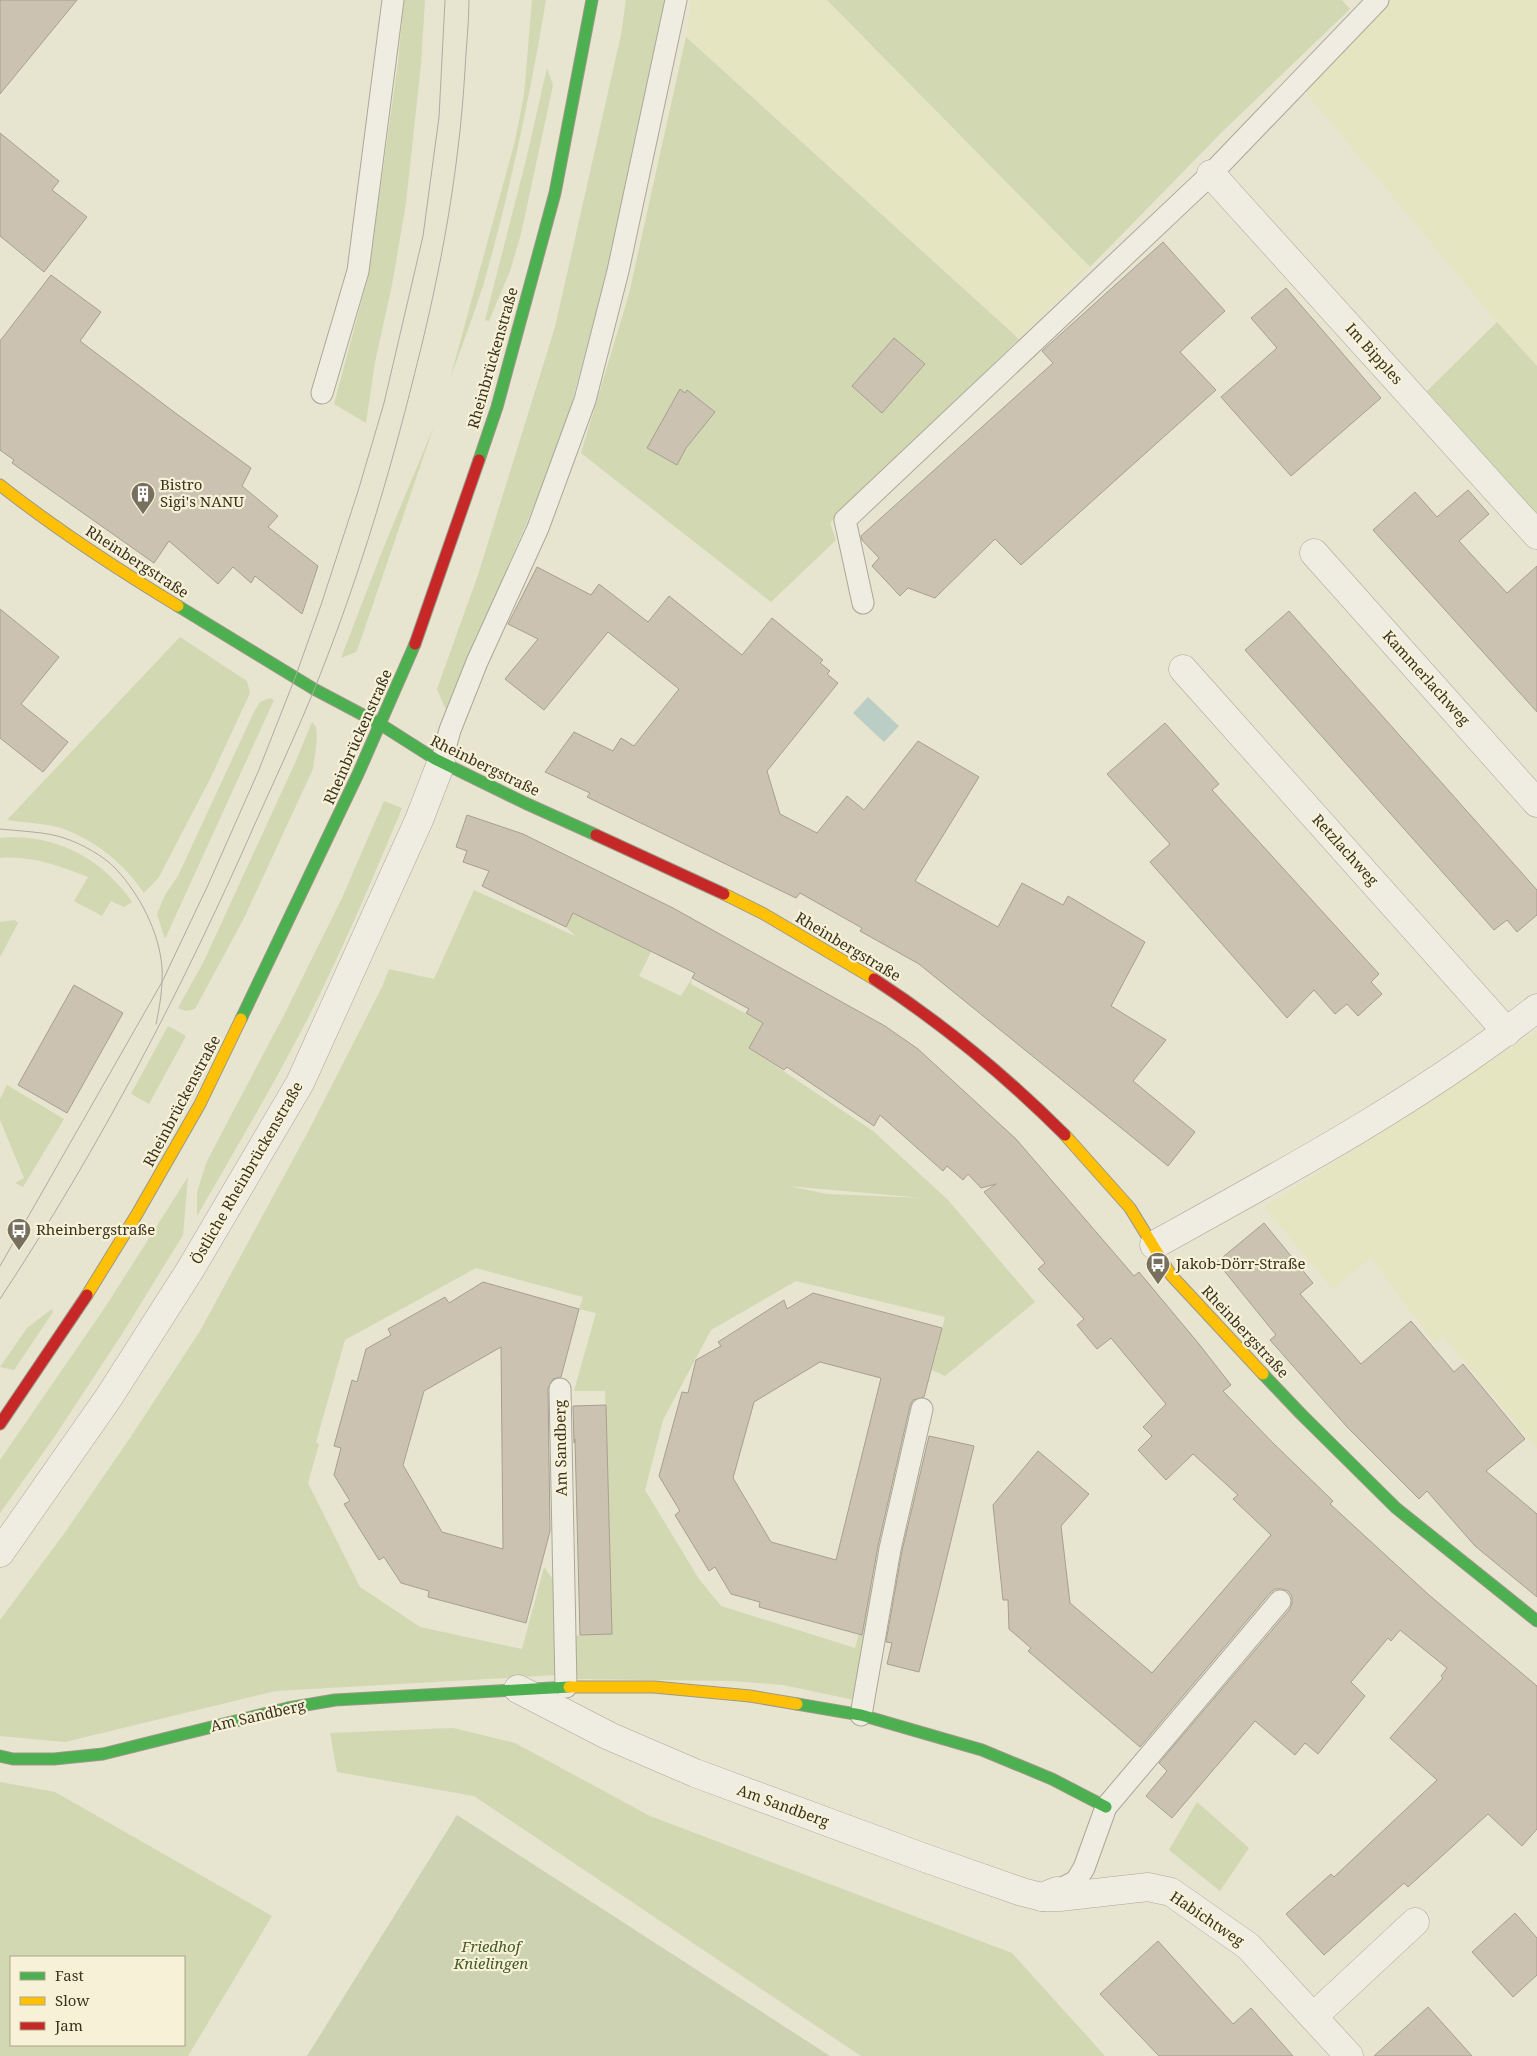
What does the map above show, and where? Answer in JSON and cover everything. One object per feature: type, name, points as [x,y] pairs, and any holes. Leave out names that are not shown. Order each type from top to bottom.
[{"type":"street","name":"Rheinbrückenstraße","points":[[0,1424],[92,1287],[137,1214],[200,1104],[330,834],[425,619],[496,406],[555,193],[592,0]]},
{"type":"street","name":"Im Bipples","points":[[1211,174],[1537,535]]},
{"type":"street","name":"Rheinbergstraße","points":[[0,485],[38,515],[164,598],[314,690],[380,724],[441,763],[688,876],[764,914],[909,1002],[974,1052],[1054,1124],[1105,1178],[1130,1208],[1171,1275],[1301,1414],[1389,1501],[1537,1621]]},
{"type":"street","name":"Kammerlachweg","points":[[1314,552],[1537,803]]},
{"type":"street","name":"Retzlachweg","points":[[1182,669],[1507,1032]]},
{"type":"street","name":"Östliche Rheinbrückenstraße","points":[[0,1553],[109,1397],[185,1278],[300,1083],[419,820],[441,763]]},
{"type":"street","points":[[1154,1245],[1335,1144],[1425,1088],[1507,1032],[1537,1008]]},
{"type":"street","name":"Am Sandberg","points":[[0,1756],[54,1759],[103,1754],[260,1714],[335,1700],[566,1687],[654,1687],[750,1696],[861,1714],[982,1750],[1052,1779],[1106,1807]]},
{"type":"street","name":"Am Sandberg","points":[[518,1689],[609,1736],[695,1773],[1022,1892],[1049,1894]]},
{"type":"street","name":"Habichtweg","points":[[1049,1894],[1060,1897],[1148,1887],[1171,1892],[1248,1946],[1349,2056]]},
{"type":"street","points":[[1313,2017],[1415,1922]]},
{"type":"lane","points":[[322,393],[358,271],[393,0]]},
{"type":"lane","points":[[441,763],[450,730],[477,662],[538,528],[585,400],[618,271],[676,0]]},
{"type":"lane","points":[[863,603],[845,520],[1211,174],[1378,0]]},
{"type":"lane","name":"Am Sandberg","points":[[560,1389],[566,1687]]},
{"type":"lane","points":[[861,1714],[890,1549],[922,1410]]},
{"type":"lane","points":[[1049,1894],[1076,1881],[1084,1868],[1106,1807],[1280,1600]]},
{"type":"green space","points":[[404,0],[425,0],[421,64],[406,203],[392,285],[375,362],[366,423],[334,404],[368,277],[398,62]]},
{"type":"green space","points":[[532,0],[546,0],[519,144],[483,286],[450,379],[515,141],[524,95]]},
{"type":"green space","points":[[626,0],[666,0],[647,124],[561,443],[446,710],[437,689],[478,575],[555,327],[621,35]]},
{"type":"green space","points":[[691,0],[827,0],[1090,267],[1019,339],[686,37]]},
{"type":"green space","points":[[827,0],[1342,0],[1350,9],[1223,131],[1090,267]]},
{"type":"green space","points":[[1391,0],[1537,0],[1537,366],[1497,322],[1304,90]]},
{"type":"green space","points":[[686,37],[1019,339],[830,523],[836,540],[771,602],[581,453],[629,294]]},
{"type":"green space","points":[[547,68],[553,85],[521,234],[510,271],[489,321],[485,320],[526,160]]},
{"type":"green space","points":[[1497,322],[1537,366],[1537,515],[1427,391]]},
{"type":"green space","points":[[434,426],[359,645],[356,652],[341,658],[383,549]]},
{"type":"green space","points":[[180,637],[247,681],[250,693],[211,777],[159,877],[144,893],[119,863],[88,840],[57,827],[7,820]]},
{"type":"green space","points":[[270,698],[274,700],[165,939],[157,914],[165,895],[178,876],[254,712],[260,702]]},
{"type":"green space","points":[[312,722],[316,727],[317,739],[313,769],[244,918],[195,1009],[186,1011],[178,1008],[204,961]]},
{"type":"green space","points":[[384,801],[402,808],[352,926],[290,1052],[197,1216],[197,1192],[207,1161],[285,1013],[342,898]]},
{"type":"green space","points":[[0,838],[39,840],[58,844],[75,852],[91,861],[106,873],[120,886],[132,902],[124,907],[111,901],[102,916],[74,901],[88,877],[56,865],[34,860],[0,858]]},
{"type":"green space","points":[[474,890],[575,936],[566,927],[573,913],[651,952],[639,976],[681,996],[692,978],[691,984],[763,1023],[749,1048],[873,1131],[948,1200],[1035,1302],[945,1376],[932,1370],[945,1317],[796,1281],[711,1330],[663,1420],[645,1490],[699,1579],[721,1606],[855,1648],[873,1581],[881,1588],[854,1700],[783,1685],[732,1681],[572,1679],[572,1636],[612,1633],[605,1391],[574,1391],[596,1313],[579,1309],[583,1297],[476,1268],[345,1340],[316,1442],[319,1444],[308,1483],[360,1587],[420,1627],[522,1649],[544,1567],[555,1582],[556,1675],[276,1691],[65,1742],[0,1736],[0,1620],[66,1531],[200,1331],[309,1130],[382,987],[389,969],[434,979]],"holes":[[[788,1186],[923,1198],[827,1194]]]},
{"type":"green space","points":[[15,920],[18,923],[0,957],[0,922]]},
{"type":"green space","points":[[168,1026],[186,1036],[149,1104],[131,1094]]},
{"type":"green space","points":[[1537,1031],[1537,1449],[1443,1336],[1435,1344],[1371,1258],[1332,1289],[1265,1207]]},
{"type":"green space","points":[[7,1085],[64,1119],[23,1187],[15,1183],[24,1178],[0,1120],[0,1099]]},
{"type":"green space","points":[[188,1177],[183,1235],[122,1334],[55,1436],[0,1513],[0,1460],[106,1306]]},
{"type":"green space","points":[[52,1309],[53,1312],[14,1370],[0,1367],[27,1328]]},
{"type":"green space","points":[[453,1728],[515,1743],[650,1816],[1012,1953],[1105,2056],[861,2056],[474,1796],[337,1772],[330,1733]]},
{"type":"green space","points":[[0,1782],[55,1792],[272,1916],[188,2056],[0,2056]]},
{"type":"green space","points":[[1197,1802],[1249,1848],[1220,1891],[1169,1850]]},
{"type":"green space","name":"Friedhof Knielingen","points":[[457,1815],[830,2056],[307,2056]]},
{"type":"shaded area","points":[[868,697],[899,726],[884,742],[853,713]]},
{"type":"building","points":[[0,0],[77,0],[0,94]]},
{"type":"building","points":[[0,133],[59,181],[52,190],[87,217],[44,272],[0,236]]},
{"type":"building","points":[[1163,242],[1225,311],[1180,352],[1216,390],[1021,565],[995,539],[935,598],[908,588],[900,596],[872,566],[879,558],[862,540],[861,536],[1053,363],[1042,351]]},
{"type":"building","points":[[51,275],[101,312],[80,341],[251,468],[242,486],[278,516],[268,527],[318,566],[302,614],[255,576],[251,583],[233,567],[218,584],[169,541],[154,563],[12,463],[14,460],[0,450],[0,341]]},
{"type":"building","points":[[1286,288],[1381,398],[1291,476],[1221,397],[1277,348],[1251,318]]},
{"type":"building","points":[[894,338],[925,364],[882,413],[852,386]]},
{"type":"building","points":[[680,389],[685,393],[687,390],[715,412],[686,448],[677,465],[647,448]]},
{"type":"building","points":[[1468,490],[1489,514],[1459,541],[1507,593],[1537,566],[1537,712],[1373,530],[1415,492],[1437,517]]},
{"type":"building","points":[[537,567],[591,595],[599,584],[648,622],[669,596],[742,655],[772,618],[823,660],[820,663],[830,671],[827,674],[838,683],[767,771],[780,814],[817,833],[847,796],[864,810],[918,741],[979,777],[915,881],[998,927],[1022,883],[1063,905],[1068,896],[1145,942],[1111,1006],[1166,1040],[1133,1081],[1195,1132],[1168,1166],[919,964],[860,931],[862,928],[800,893],[796,898],[587,797],[590,793],[545,772],[574,732],[613,751],[621,738],[634,746],[679,689],[608,632],[544,710],[505,679],[538,639],[508,624]]},
{"type":"building","points":[[0,609],[59,657],[21,704],[68,742],[43,772],[0,738]]},
{"type":"building","points":[[1289,611],[1537,890],[1537,915],[1517,932],[1507,920],[1494,930],[1245,650]]},
{"type":"building","points":[[1165,723],[1219,784],[1212,790],[1379,974],[1371,982],[1382,994],[1358,1016],[1347,1004],[1335,1014],[1314,990],[1287,1018],[1150,862],[1170,844],[1107,774]]},
{"type":"building","points":[[467,815],[523,834],[673,908],[885,1026],[918,1049],[1016,1139],[1134,1276],[1139,1272],[1199,1344],[1231,1385],[1223,1391],[1333,1501],[1330,1504],[1429,1595],[1537,1686],[1537,1829],[1522,1846],[1488,1814],[1408,1887],[1404,1883],[1324,1955],[1286,1914],[1331,1874],[1334,1877],[1437,1780],[1390,1738],[1443,1678],[1441,1676],[1447,1668],[1400,1630],[1391,1641],[1388,1638],[1351,1682],[1365,1696],[1318,1754],[1305,1743],[1295,1755],[1255,1721],[1172,1818],[1146,1796],[1167,1771],[1159,1763],[1290,1609],[1292,1596],[1288,1591],[1282,1589],[1275,1589],[1270,1593],[1140,1747],[1028,1651],[1031,1648],[1009,1629],[1008,1600],[1003,1600],[993,1505],[1038,1451],[1089,1494],[1061,1526],[1070,1603],[1152,1673],[1271,1535],[1233,1499],[1238,1495],[1193,1454],[1166,1480],[1138,1450],[1152,1436],[1143,1427],[1166,1404],[1111,1338],[1097,1349],[1077,1325],[1084,1319],[1038,1269],[1045,1263],[984,1192],[996,1184],[981,1188],[968,1174],[963,1180],[947,1166],[943,1171],[880,1115],[874,1126],[787,1067],[784,1070],[749,1048],[763,1023],[746,1013],[749,1009],[692,978],[695,973],[573,913],[566,927],[482,886],[489,871],[463,862],[467,851],[456,847]]},
{"type":"building","points":[[74,985],[123,1013],[67,1113],[18,1085]]},
{"type":"building","points":[[1264,1223],[1313,1283],[1300,1294],[1361,1364],[1411,1321],[1454,1372],[1463,1364],[1525,1439],[1486,1471],[1537,1514],[1537,1597],[1475,1546],[1427,1491],[1419,1499],[1348,1428],[1270,1340],[1276,1335],[1217,1262]]},
{"type":"building","points":[[483,1282],[579,1309],[561,1377],[553,1379],[548,1389],[550,1531],[526,1623],[428,1597],[429,1591],[401,1583],[384,1557],[379,1560],[344,1504],[350,1501],[334,1475],[341,1448],[334,1446],[352,1380],[357,1382],[366,1349],[391,1335],[388,1329],[445,1297],[449,1303]],"holes":[[[501,1347],[503,1549],[442,1532],[403,1465],[424,1391]]]},
{"type":"building","points":[[813,1293],[942,1328],[924,1397],[913,1400],[910,1406],[878,1546],[862,1635],[759,1607],[760,1602],[731,1594],[715,1567],[709,1571],[675,1515],[680,1511],[659,1476],[682,1392],[688,1393],[696,1360],[721,1346],[718,1342],[784,1300],[787,1309]],"holes":[[[820,1362],[881,1378],[836,1560],[771,1542],[733,1478],[754,1402]]]},
{"type":"building","points":[[606,1405],[612,1634],[580,1635],[573,1406]]},
{"type":"building","points":[[929,1436],[974,1446],[919,1672],[887,1664],[892,1643],[886,1642],[902,1551]]},
{"type":"building","points":[[1515,1913],[1537,1938],[1537,1975],[1513,1997],[1472,1952]]},
{"type":"building","points":[[1158,1941],[1233,2024],[1251,2008],[1293,2056],[1159,2056],[1100,1994]]},
{"type":"building","points":[[1428,2007],[1472,2056],[1374,2056]]},
{"type":"tram line","points":[[0,1266],[162,982],[208,885],[258,772],[321,605],[384,403],[423,236],[439,117],[445,0]]},
{"type":"tram line","points":[[0,1299],[72,1183],[171,1003],[230,879],[292,741],[343,615],[394,451],[416,368],[441,257],[458,145],[469,0]]},
{"type":"tram line","points":[[0,829],[50,834],[70,840],[92,850],[105,859],[125,879],[147,915],[160,954],[162,982],[156,1024]]},
{"type":"traffic: fast","points":[[479,460],[497,407],[555,193],[592,0]]},
{"type":"traffic: fast","points":[[178,606],[314,689],[380,724],[435,759],[596,835]]},
{"type":"traffic: fast","points":[[241,1019],[358,774],[415,644]]},
{"type":"traffic: fast","points":[[1263,1374],[1396,1508],[1537,1621]]},
{"type":"traffic: fast","points":[[0,1756],[13,1759],[54,1759],[103,1754],[288,1708],[335,1700],[569,1687]]},
{"type":"traffic: fast","points":[[797,1704],[861,1715],[982,1750],[1052,1779],[1106,1807]]},
{"type":"traffic: slow","points":[[0,485],[43,518],[132,578],[178,606]]},
{"type":"traffic: slow","points":[[724,894],[764,914],[874,979]]},
{"type":"traffic: slow","points":[[87,1295],[137,1214],[200,1104],[241,1019]]},
{"type":"traffic: slow","points":[[1065,1135],[1130,1208],[1171,1275],[1263,1374]]},
{"type":"traffic: slow","points":[[569,1687],[654,1687],[750,1696],[797,1704]]},
{"type":"traffic: jam","points":[[415,644],[479,460]]},
{"type":"traffic: jam","points":[[596,835],[724,894]]},
{"type":"traffic: jam","points":[[874,979],[925,1014],[974,1052],[1065,1135]]},
{"type":"traffic: jam","points":[[0,1424],[87,1295]]},
{"type":"place","name":"Bistro Sigi's NANU","points":[[143,515]]},
{"type":"place","name":"Rheinbergstraße","points":[[19,1251]]},
{"type":"place","name":"Jakob-Dörr-Straße","points":[[1158,1285]]}]
